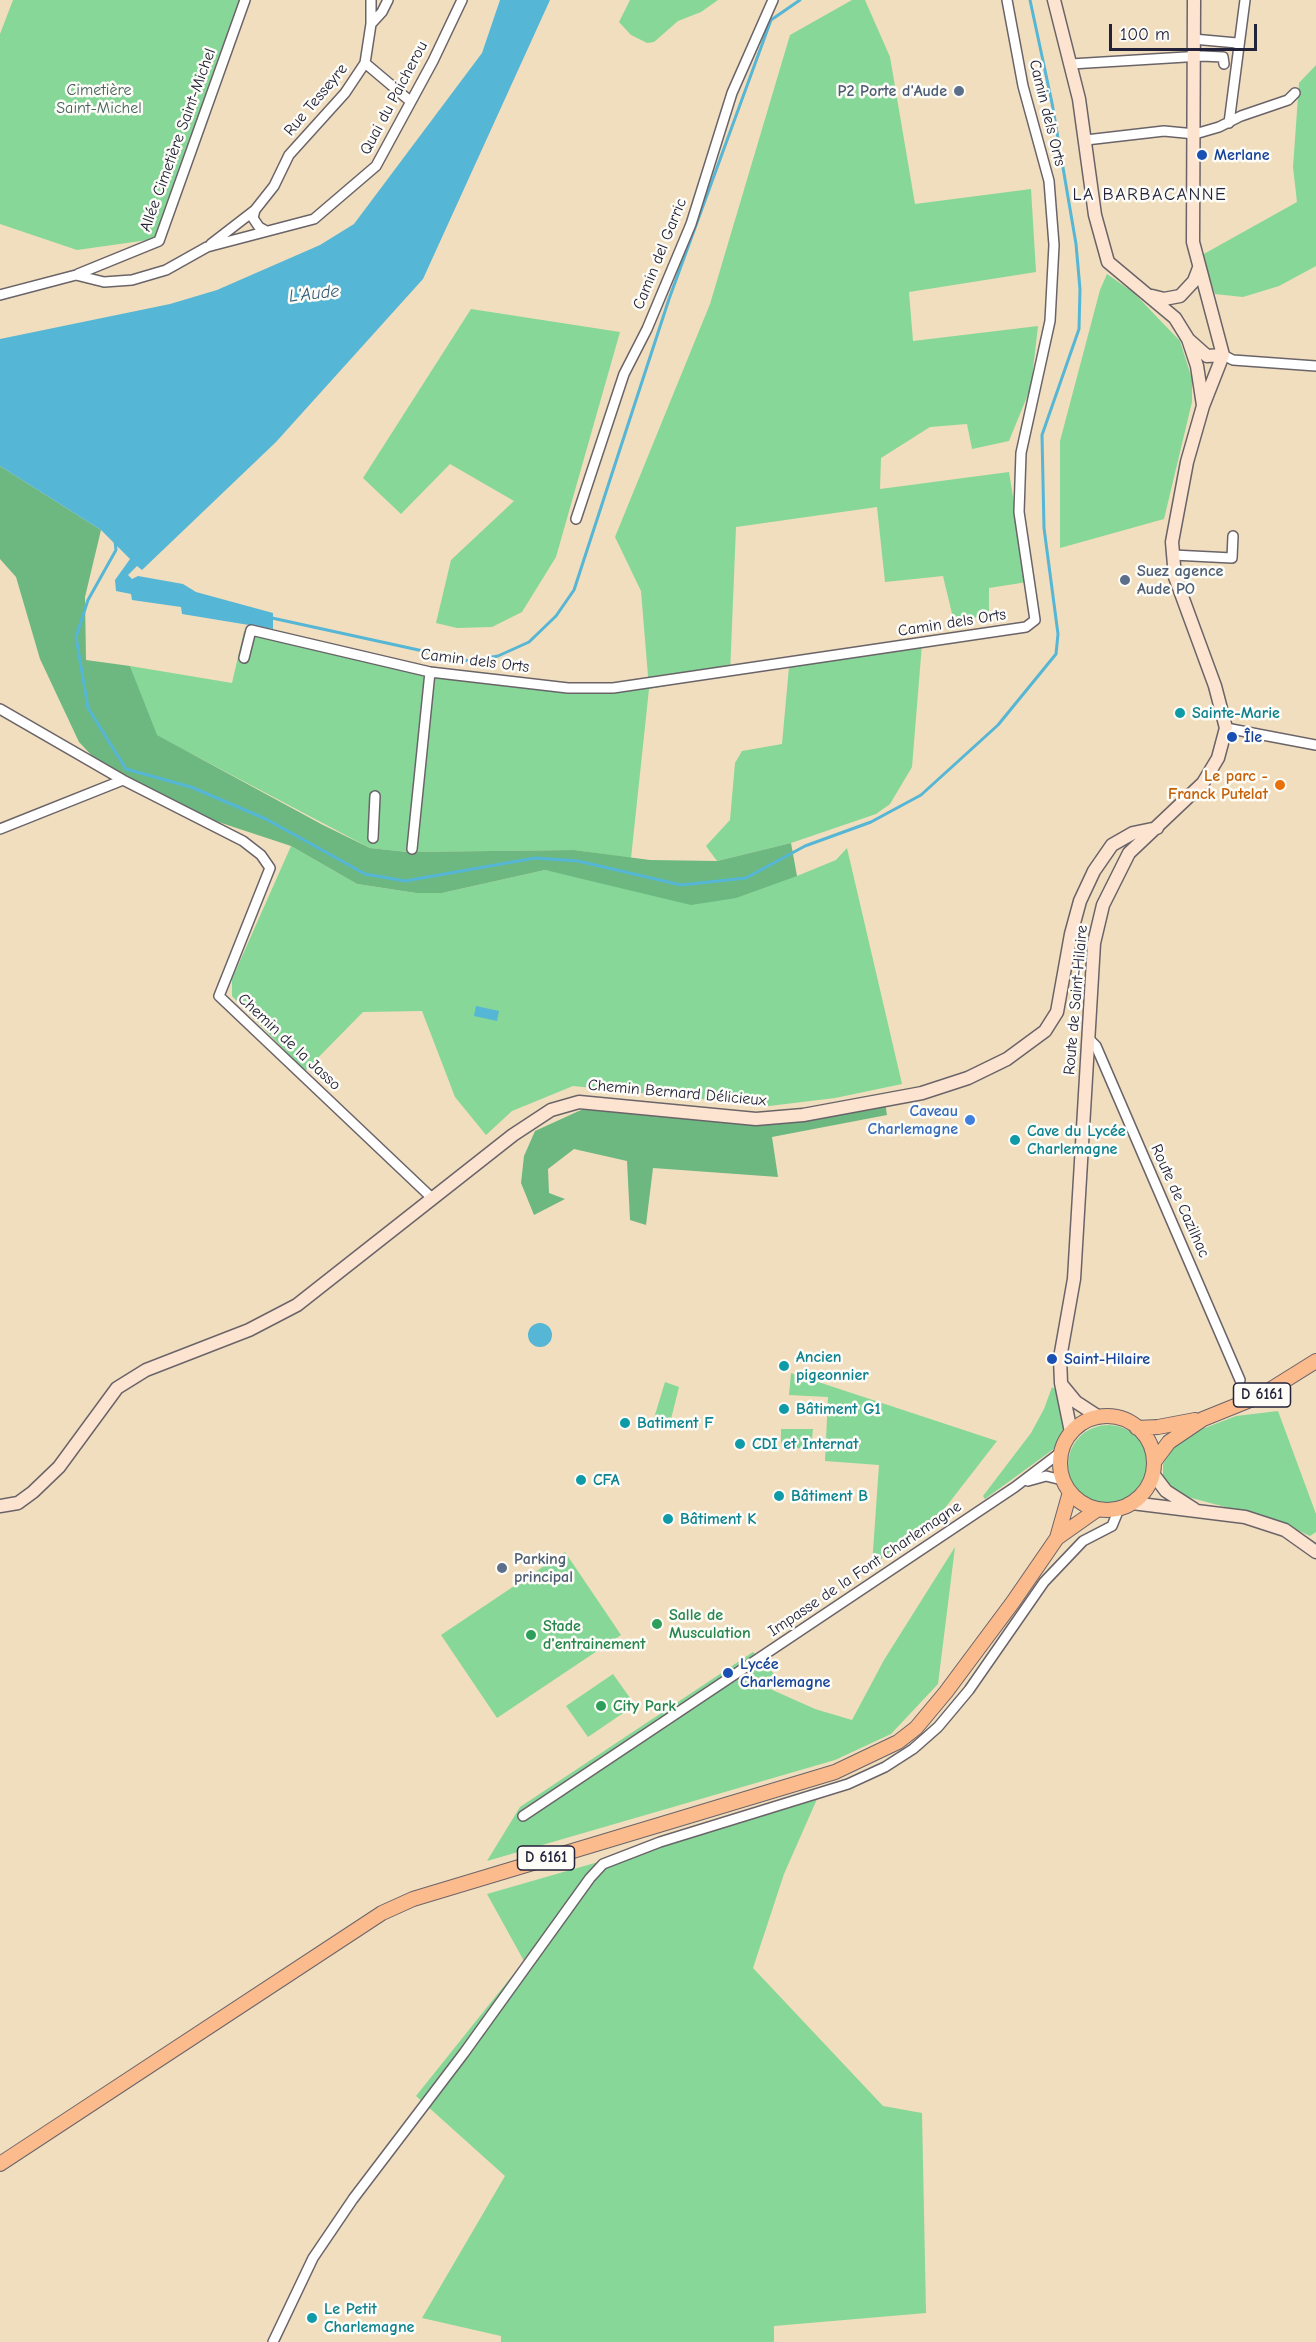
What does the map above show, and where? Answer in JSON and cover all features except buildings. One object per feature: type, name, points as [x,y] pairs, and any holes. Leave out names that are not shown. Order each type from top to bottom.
[{"type":"main road","points":[[1054,0],[1071,64],[1086,140],[1095,215],[1108,262],[1151,295],[1176,318],[1188,339],[1203,406]]},
{"type":"main road","points":[[1194,0],[1193,242],[1223,355]]},
{"type":"main road","points":[[1151,295],[1164,299],[1180,296],[1194,281],[1199,268]]},
{"type":"main road","points":[[1188,339],[1207,356],[1223,355]]},
{"type":"main road","points":[[1200,385],[1210,364],[1223,355]]},
{"type":"main road","name":"Route de Saint-Hilaire","points":[[1071,1432],[1061,1383],[1060,1358],[1074,1279],[1094,943],[1103,905],[1129,854],[1203,783],[1218,758],[1226,728],[1215,686],[1175,577],[1173,555],[1174,525],[1181,488],[1203,406],[1223,355]]},
{"type":"main road","name":"Chemin Bernard Délicieux","points":[[0,1506],[18,1503],[59,1467],[117,1388],[146,1370],[249,1330],[297,1305],[531,1122],[563,1105],[579,1102],[756,1119],[803,1116],[922,1093],[968,1078],[1007,1059],[1045,1031],[1057,1012],[1071,934],[1080,901],[1094,871],[1112,845],[1134,833],[1157,828]]},
{"type":"main road","name":"D 6161","points":[[1137,1428],[1158,1427],[1203,1419],[1260,1396],[1316,1361]]},
{"type":"main road","points":[[1061,1383],[1076,1402],[1099,1417]]},
{"type":"main road","points":[[1153,1468],[1146,1489],[1132,1503],[1119,1509],[1098,1509],[1080,1502],[1062,1480],[1061,1452],[1071,1432],[1083,1422],[1099,1417],[1118,1418],[1137,1428],[1149,1442],[1153,1468],[1166,1491],[1195,1510]]},
{"type":"main road","name":"D 6161","points":[[1153,1468],[1169,1442],[1203,1419]]},
{"type":"main road","name":"D 6161","points":[[1057,1538],[1070,1492]]},
{"type":"main road","points":[[1132,1503],[1245,1517],[1286,1530],[1316,1552]]},
{"type":"main road","name":"D 6161","points":[[0,2164],[382,1912],[413,1899],[835,1772],[898,1742],[916,1728],[946,1692],[1057,1538],[1098,1509]]},
{"type":"street","name":"Allée Cimetière Saint-Michel","points":[[76,275],[159,241],[245,0]]},
{"type":"street","name":"Rue Tesseyre","points":[[207,247],[255,210],[274,186],[289,155],[345,93],[365,63],[371,24],[371,0]]},
{"type":"street","points":[[371,24],[382,12],[388,0]]},
{"type":"street","name":"Quai du Paicherou","points":[[0,295],[76,275],[104,282],[132,280],[166,270],[207,247],[314,219],[376,166],[462,0]]},
{"type":"street","name":"Camin del Garric","points":[[576,519],[624,374],[647,329],[691,224],[732,93],[773,0]]},
{"type":"street","name":"Camin dels Orts","points":[[244,658],[251,630],[430,672],[568,688],[613,688],[1026,627],[1035,620],[1019,512],[1021,453],[1050,321],[1054,245],[1049,181],[1023,86],[1007,0]]},
{"type":"street","points":[[1229,123],[1245,0]]},
{"type":"street","points":[[1193,39],[1238,43]]},
{"type":"street","points":[[1071,64],[1223,57],[1224,64]]},
{"type":"street","points":[[365,63],[410,101]]},
{"type":"street","points":[[1086,140],[1164,131],[1195,134],[1288,100],[1295,93]]},
{"type":"street","points":[[255,210],[253,218],[259,227],[266,231]]},
{"type":"street","points":[[1223,355],[1233,360],[1316,366]]},
{"type":"street","points":[[1173,555],[1233,558],[1233,536]]},
{"type":"street","points":[[412,849],[430,672]]},
{"type":"street","name":"Chemin de la Jasso","points":[[0,709],[123,780],[243,841],[261,855],[270,868],[219,996],[433,1199]]},
{"type":"street","points":[[1226,728],[1316,745]]},
{"type":"street","points":[[0,829],[123,780]]},
{"type":"street","points":[[374,838],[375,796]]},
{"type":"street","name":"Route de Cazilhac","points":[[1088,1038],[1096,1046],[1240,1380]]},
{"type":"street","points":[[1015,1487],[1061,1452]]},
{"type":"street","points":[[1015,1487],[1037,1477],[1046,1476],[1062,1480]]},
{"type":"street","name":"Impasse de la Font Charlemagne","points":[[523,1816],[1015,1487]]},
{"type":"street","points":[[273,2342],[313,2258],[346,2209],[464,2053],[590,1878],[603,1864],[660,1842],[848,1784],[885,1767],[913,1749],[938,1727],[969,1690],[1044,1582],[1083,1541],[1112,1526],[1119,1509]]},
{"type":"green space","name":"Cimetière Saint-Michel","points":[[13,0],[241,0],[155,239],[77,250],[0,224],[0,34]]},
{"type":"green space","points":[[630,0],[718,0],[701,12],[678,21],[654,42],[647,43],[631,35],[619,22]]},
{"type":"green space","points":[[852,0],[865,0],[890,57],[915,204],[1031,189],[1036,272],[909,292],[913,341],[1038,326],[1031,387],[1009,441],[972,449],[967,424],[930,427],[881,458],[880,489],[1009,472],[1027,582],[989,588],[989,615],[954,622],[943,576],[885,582],[877,507],[736,527],[730,674],[649,689],[631,858],[574,850],[407,852],[370,848],[156,735],[130,666],[232,683],[244,631],[426,675],[649,688],[641,591],[615,537],[710,304],[790,35]]},
{"type":"green space","points":[[1316,65],[1316,266],[1279,286],[1243,297],[1215,294],[1202,255],[1297,202],[1293,167],[1299,83]]},
{"type":"green space","points":[[1107,274],[1134,293],[1180,341],[1192,379],[1192,402],[1164,519],[1060,548],[1060,441],[1100,290]]},
{"type":"green space","points":[[471,309],[620,332],[556,557],[522,612],[492,627],[457,628],[436,623],[451,560],[514,501],[450,464],[401,514],[363,478]]},
{"type":"green space","points":[[0,466],[101,530],[85,597],[86,660],[130,666],[157,735],[323,825],[370,848],[407,852],[574,850],[650,860],[717,861],[791,843],[797,876],[736,898],[691,905],[545,870],[442,893],[416,893],[357,884],[291,846],[176,808],[111,776],[79,742],[40,659],[16,577],[0,559]]},
{"type":"green space","points":[[922,644],[912,767],[890,804],[876,814],[791,843],[717,861],[706,846],[730,820],[735,763],[742,751],[782,744],[789,667]]},
{"type":"green space","points":[[291,846],[357,884],[416,893],[442,893],[545,870],[584,878],[797,876],[836,860],[847,848],[902,1084],[835,1098],[769,1106],[573,1086],[512,1111],[486,1135],[455,1097],[422,1011],[363,1012],[305,1071],[232,996],[232,979]]},
{"type":"green space","points":[[885,1102],[887,1115],[772,1137],[778,1177],[653,1168],[646,1225],[630,1220],[627,1161],[574,1149],[548,1169],[549,1193],[565,1199],[534,1215],[521,1183],[524,1156],[535,1131],[581,1110],[671,1111],[756,1119]]},
{"type":"green space","points":[[791,1373],[997,1441],[935,1521],[872,1565],[879,1465],[825,1461],[828,1397],[789,1395]]},
{"type":"green space","points":[[665,1382],[679,1387],[670,1423],[654,1418]]},
{"type":"green space","points":[[1052,1387],[1057,1391],[1064,1424],[1062,1435],[1055,1448],[985,1499],[983,1496],[1031,1433],[1044,1409]]},
{"type":"green space","points":[[1278,1411],[1316,1514],[1316,1532],[1310,1536],[1278,1521],[1184,1496],[1168,1485],[1163,1476],[1163,1464],[1178,1441],[1192,1433],[1236,1416]]},
{"type":"green space","points":[[1108,1425],[1123,1428],[1136,1437],[1145,1450],[1148,1465],[1145,1480],[1136,1493],[1123,1502],[1108,1505],[1093,1502],[1080,1493],[1071,1480],[1068,1465],[1071,1450],[1080,1437],[1093,1428]]},
{"type":"green space","points":[[781,1429],[813,1429],[811,1449],[781,1447]]},
{"type":"green space","points":[[955,1547],[938,1684],[891,1734],[835,1760],[487,1861],[520,1807],[753,1652],[778,1678],[768,1688],[815,1709],[852,1720],[884,1660]]},
{"type":"green space","name":"Stade d'entrainement","points":[[565,1552],[621,1635],[497,1718],[441,1635]]},
{"type":"green space","name":"City Park","points":[[613,1674],[635,1705],[588,1737],[566,1706]]},
{"type":"green space","points":[[817,1799],[784,1874],[753,1968],[883,2106],[922,2113],[926,2313],[774,2326],[774,2342],[501,2342],[501,2336],[422,2318],[505,2176],[416,2096],[524,1961],[487,1894]]},
{"type":"water","name":"L'Aude","points":[[500,0],[550,0],[423,279],[276,442],[142,570],[137,566],[128,575],[132,579],[138,576],[183,584],[196,592],[273,613],[273,629],[182,614],[181,607],[132,600],[131,594],[116,591],[115,580],[130,559],[101,530],[0,466],[0,339],[170,304],[217,290],[320,245],[354,224],[482,53]]},
{"type":"water","points":[[476,1006],[499,1011],[497,1021],[474,1016]]},
{"type":"water","points":[[540,1323],[549,1326],[552,1335],[549,1344],[540,1347],[531,1344],[528,1335],[531,1326]]},
{"type":"waterway","points":[[272,618],[469,661],[498,656],[529,642],[556,616],[574,590],[669,299],[771,20],[800,0]]},
{"type":"waterway","points":[[115,541],[116,550],[88,600],[76,637],[88,708],[126,769],[191,787],[266,819],[365,874],[405,881],[535,858],[578,861],[681,885],[746,878],[805,846],[871,822],[921,795],[998,725],[1056,654],[1058,634],[1044,528],[1042,435],[1079,329],[1080,289],[1076,244],[1052,103],[1030,0]]},
{"type":"place","name":"P2 Porte d'Aude","points":[[959,91]]},
{"type":"place","name":"Merlane","points":[[1202,155]]},
{"type":"place","name":"Suez agence Aude PO","points":[[1125,580]]},
{"type":"place","name":"Sainte-Marie","points":[[1180,713]]},
{"type":"place","name":"Île","points":[[1232,737]]},
{"type":"place","name":"Le parc - Franck Putelat","points":[[1280,785]]},
{"type":"place","name":"Caveau Charlemagne","points":[[970,1120]]},
{"type":"place","name":"Cave du Lycée Charlemagne","points":[[1015,1140]]},
{"type":"place","name":"Saint-Hilaire","points":[[1052,1359]]},
{"type":"place","name":"Ancien pigeonnier","points":[[784,1366]]},
{"type":"place","name":"Bâtiment G1","points":[[784,1409]]},
{"type":"place","name":"Batiment F","points":[[625,1423]]},
{"type":"place","name":"CDI et Internat","points":[[740,1444]]},
{"type":"place","name":"CFA","points":[[581,1480]]},
{"type":"place","name":"Bâtiment B","points":[[779,1496]]},
{"type":"place","name":"Bâtiment K","points":[[668,1519]]},
{"type":"place","name":"Parking principal","points":[[502,1568]]},
{"type":"place","name":"Salle de Musculation","points":[[657,1624]]},
{"type":"place","name":"Stade d'entrainement","points":[[531,1635]]},
{"type":"place","name":"Lycée Charlemagne","points":[[728,1673]]},
{"type":"place","name":"City Park","points":[[601,1706]]},
{"type":"place","name":"Le Petit Charlemagne","points":[[312,2318]]},
{"type":"district","name":"LA BARBACANNE","points":[[1150,195]]}]
